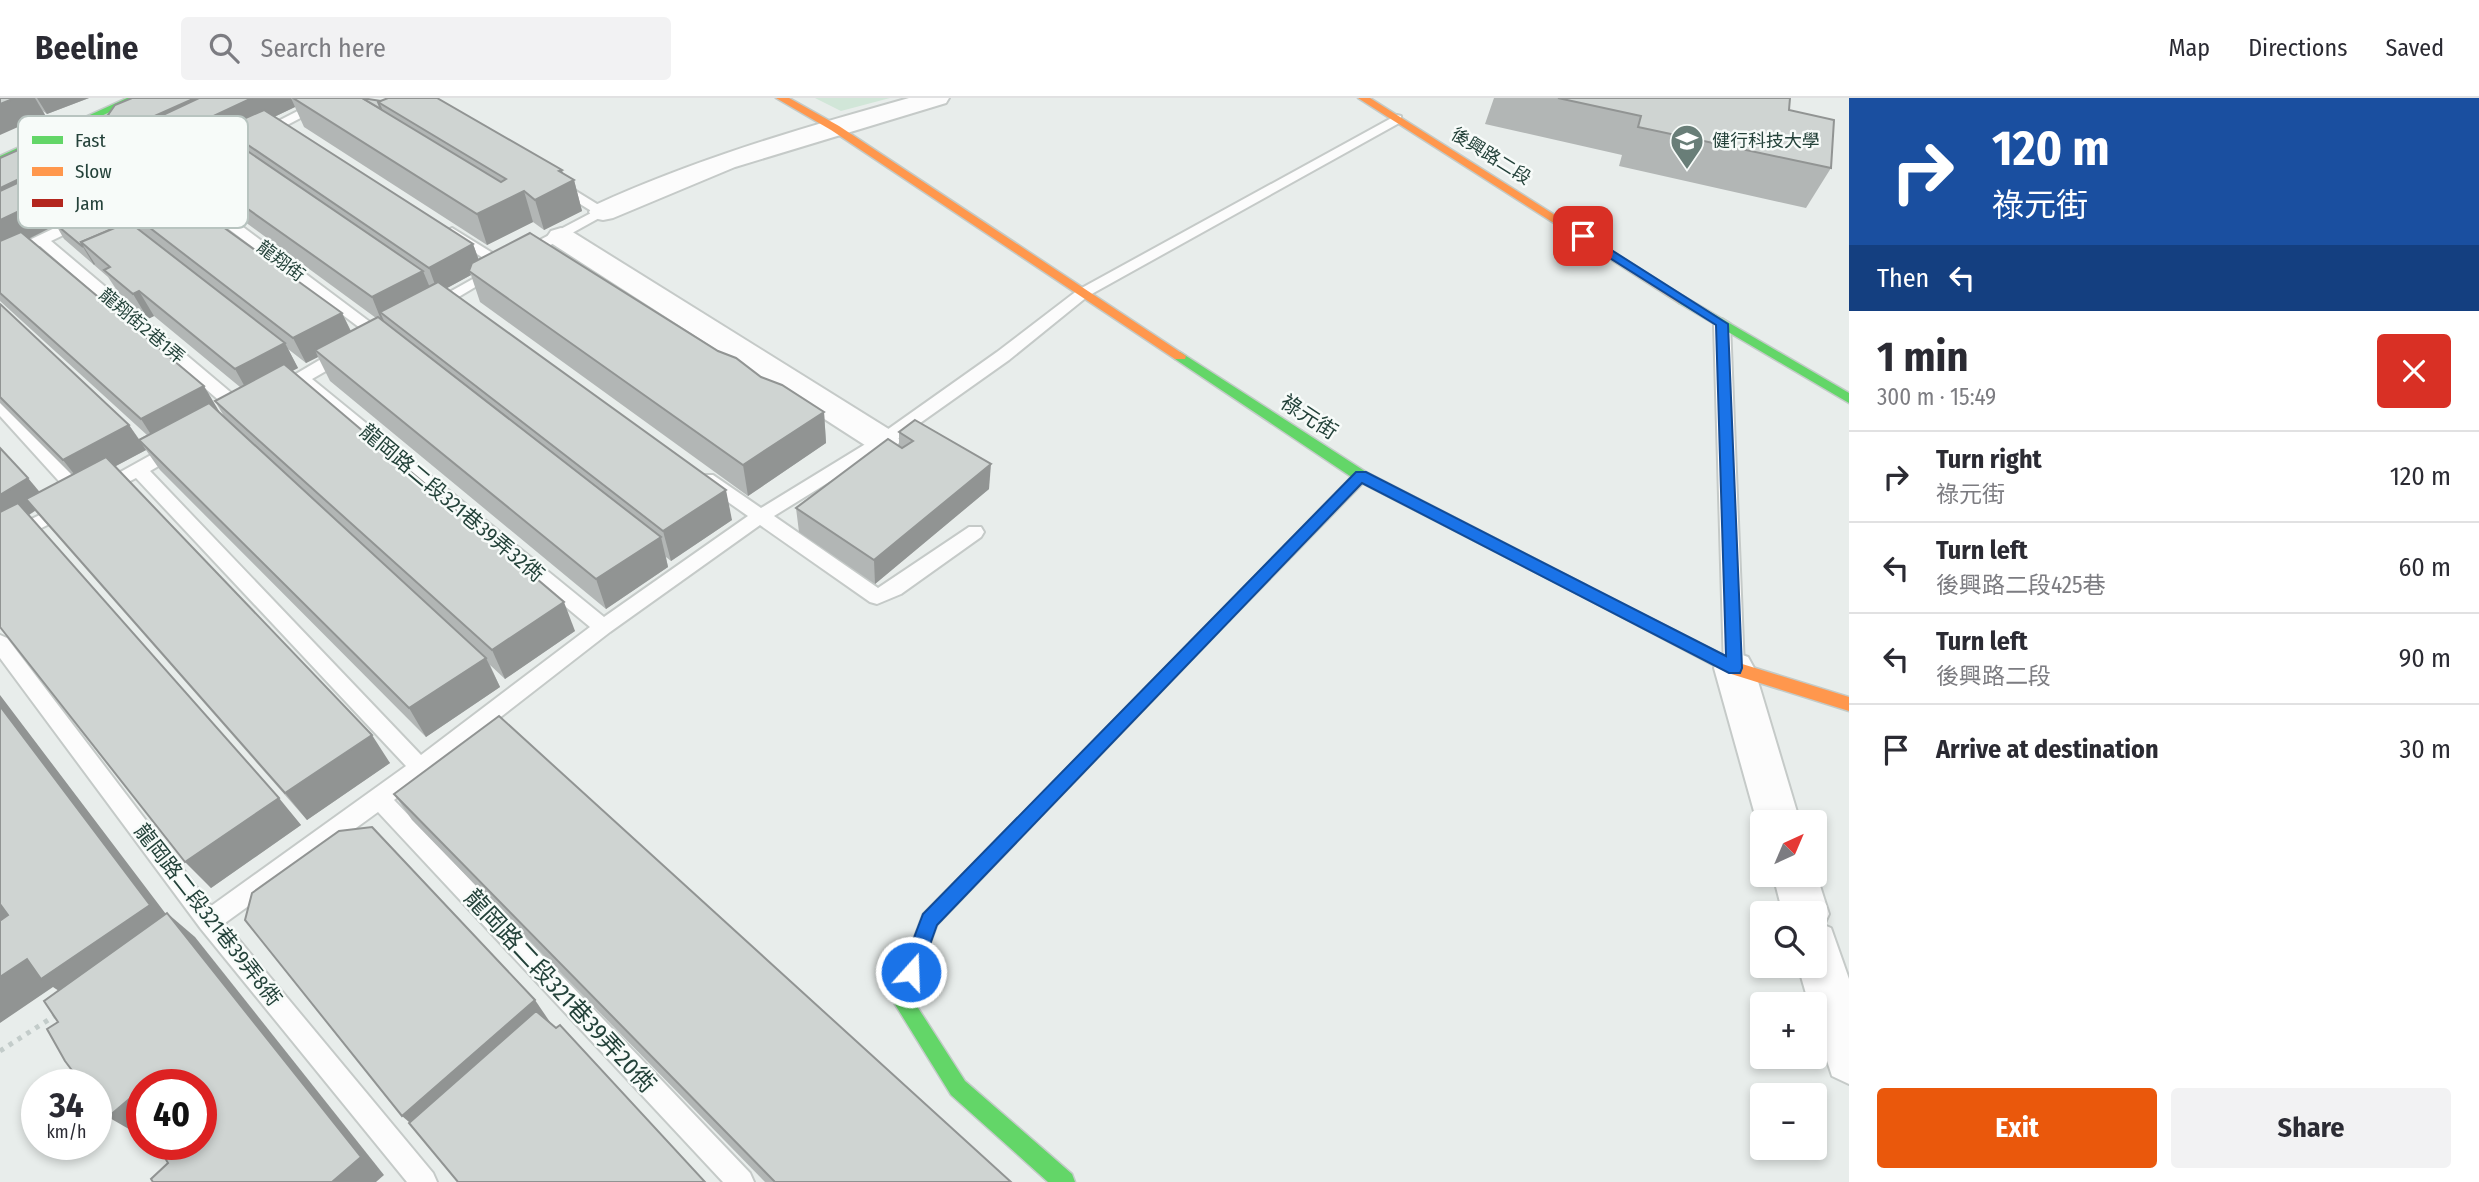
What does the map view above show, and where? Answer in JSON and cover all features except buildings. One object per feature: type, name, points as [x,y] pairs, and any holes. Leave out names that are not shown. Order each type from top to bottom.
[{"type":"street","points":[[95,116],[135,98]]},
{"type":"street","name":"祿元街","points":[[781,98],[835,128],[1361,476],[1734,668],[1849,704]]},
{"type":"street","points":[[603,212],[653,187],[937,98]]},
{"type":"street","name":"後興路二段","points":[[1363,98],[1722,324],[1849,399]]},
{"type":"street","points":[[0,160],[18,152]]},
{"type":"street","points":[[561,237],[884,441]]},
{"type":"street","points":[[1064,1182],[958,1088],[901,998],[930,920],[1361,476]]},
{"type":"street","points":[[1734,668],[1775,810]]},
{"type":"street","points":[[1825,978],[1849,1059]]},
{"type":"lane","points":[[248,140],[286,127],[333,98]]},
{"type":"lane","points":[[209,920],[379,799],[603,627],[759,517],[884,441],[1003,356],[1083,293],[1397,119]]},
{"type":"lane","points":[[415,316],[458,302],[505,265],[603,212],[545,176]]},
{"type":"lane","points":[[434,220],[505,265]]},
{"type":"lane","points":[[0,260],[66,228]]},
{"type":"lane","name":"龍翔街","points":[[234,228],[372,337]]},
{"type":"lane","name":"龍翔街2巷1弄","points":[[41,240],[248,408],[301,379]]},
{"type":"lane","points":[[1722,324],[1734,668]]},
{"type":"lane","points":[[301,379],[372,337]]},
{"type":"lane","name":"龍岡路二段321巷39弄32衖","points":[[301,379],[603,627]]},
{"type":"lane","points":[[0,406],[85,499]]},
{"type":"lane","points":[[0,542],[85,499],[184,443]]},
{"type":"lane","points":[[691,468],[877,597],[894,589],[975,532]]},
{"type":"lane","points":[[138,469],[419,766]]},
{"type":"lane","name":"龍岡路二段321巷39弄8衖","points":[[0,643],[209,920],[418,1180]]},
{"type":"lane","name":"龍岡路二段321巷39弄20衖","points":[[379,799],[741,1182]]},
{"type":"path","points":[[0,1051],[70,1007]]},
{"type":"green space","points":[[815,98],[890,98],[841,111]]},
{"type":"traffic: fast","points":[[96,116],[135,98]]},
{"type":"traffic: fast","points":[[0,160],[18,152]]},
{"type":"traffic: fast","points":[[1683,300],[1849,399]]},
{"type":"traffic: fast","points":[[1180,356],[1361,476],[1581,589]]},
{"type":"traffic: fast","points":[[1024,823],[930,920],[901,998],[958,1088],[1064,1182]]},
{"type":"traffic: slow","points":[[781,98],[835,128],[1180,356]]},
{"type":"traffic: slow","points":[[1363,98],[1683,300]]},
{"type":"traffic: slow","points":[[1224,617],[1361,476]]},
{"type":"traffic: slow","points":[[1581,589],[1734,668],[1849,704]]},
{"type":"traffic: jam","points":[[1024,823],[1224,617]]},
{"type":"place","name":"健行科技大學","points":[[1687,171]]},
{"type":"route","points":[[911,972],[930,920],[1361,476],[1734,668],[1722,324],[1583,236]]}]
